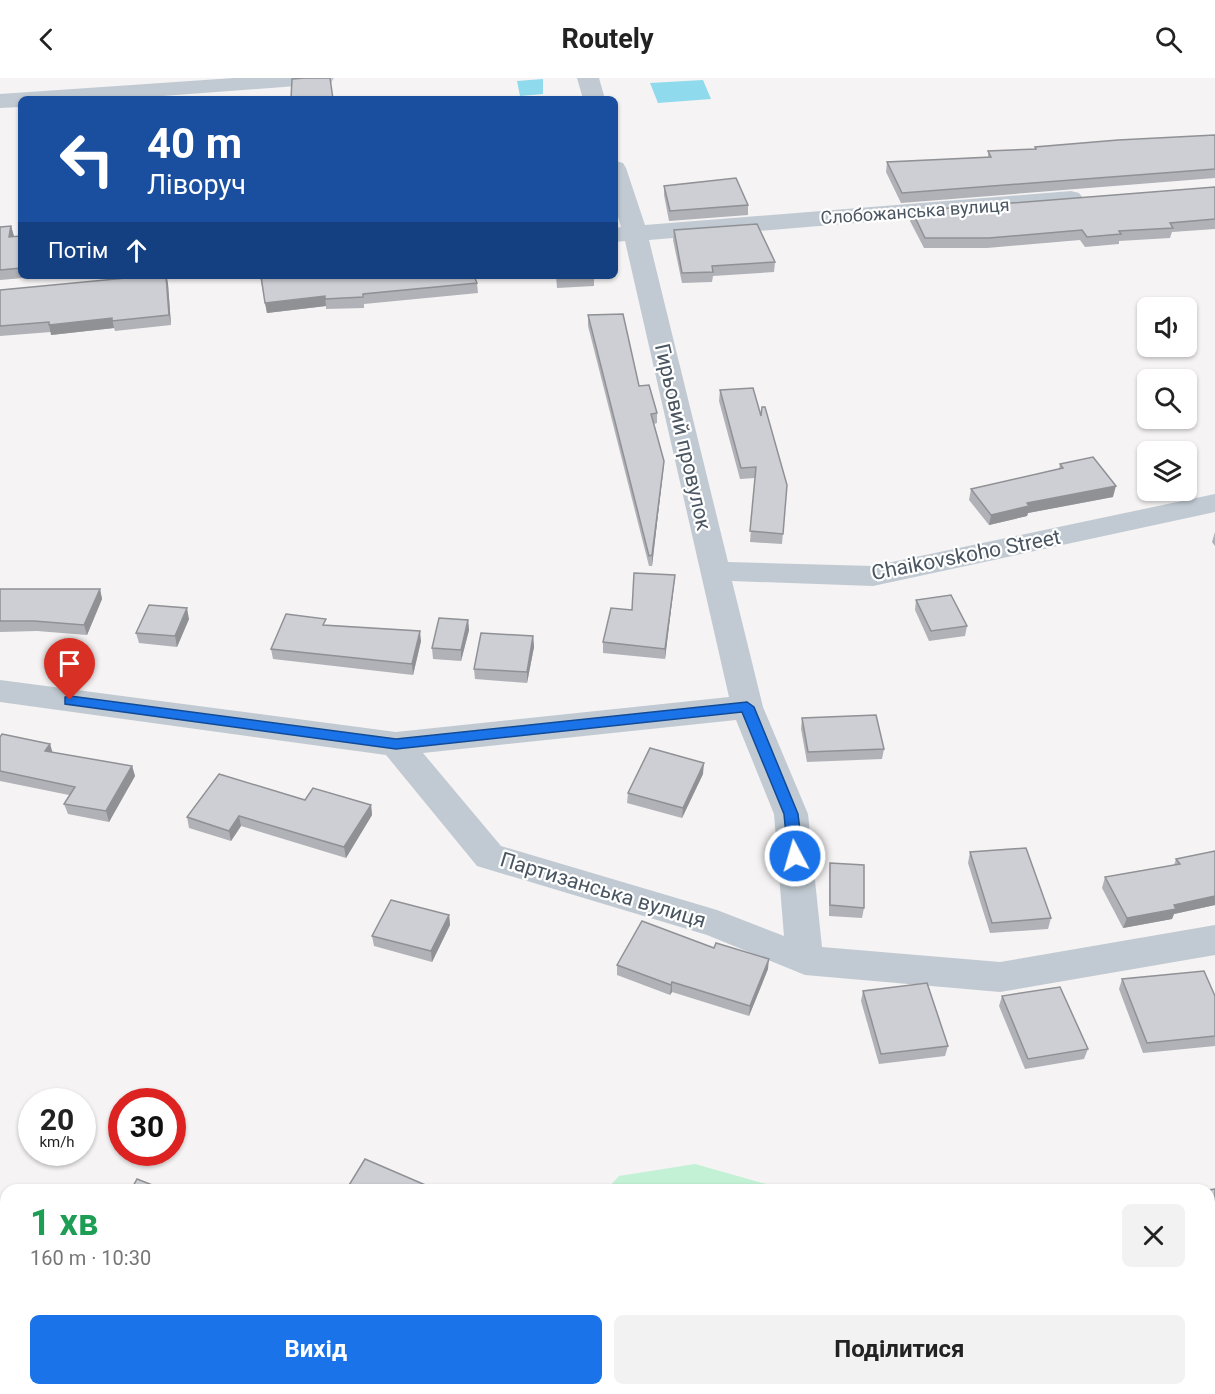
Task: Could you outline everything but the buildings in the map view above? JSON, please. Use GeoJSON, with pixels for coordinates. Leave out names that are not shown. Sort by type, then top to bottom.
{"type":"FeatureCollection","features":[{"type":"Feature","properties":{"kind":"street"},"geometry":{"type":"LineString","coordinates":[[75,96],[323,78]]}},
{"type":"Feature","properties":{"kind":"street"},"geometry":{"type":"LineString","coordinates":[[588,78],[593,96]]}},
{"type":"Feature","properties":{"kind":"street"},"geometry":{"type":"LineString","coordinates":[[0,101],[18,100]]}},
{"type":"Feature","properties":{"kind":"street","name":"Гирьовий провулок"},"geometry":{"type":"LineString","coordinates":[[618,188],[625,234],[714,571],[747,707],[791,814],[805,960]]}},
{"type":"Feature","properties":{"kind":"street","name":"Слобожанська вулиця"},"geometry":{"type":"LineString","coordinates":[[625,234],[1097,196]]}},
{"type":"Feature","properties":{"kind":"street","name":"Chaikovskoho Street"},"geometry":{"type":"LineString","coordinates":[[714,571],[873,576],[1215,503]]}},
{"type":"Feature","properties":{"kind":"street"},"geometry":{"type":"LineString","coordinates":[[0,691],[396,744],[747,707]]}},
{"type":"Feature","properties":{"kind":"street","name":"Партизанська вулиця"},"geometry":{"type":"LineString","coordinates":[[396,744],[489,856],[717,924],[805,960],[1000,977],[1215,940]]}},
{"type":"Feature","properties":{"kind":"green space"},"geometry":{"type":"Polygon","coordinates":[[[695,1164],[766,1184],[612,1184],[619,1176],[695,1164]]]}},
{"type":"Feature","properties":{"kind":"water"},"geometry":{"type":"Polygon","coordinates":[[[543,79],[543,94],[520,96],[517,81],[543,79]]]}},
{"type":"Feature","properties":{"kind":"water"},"geometry":{"type":"Polygon","coordinates":[[[703,80],[711,99],[658,103],[650,83],[703,80]]]}},
{"type":"Feature","properties":{"kind":"route"},"geometry":{"type":"LineString","coordinates":[[70,700],[396,744],[747,707],[791,814],[795,856]]}}]}
